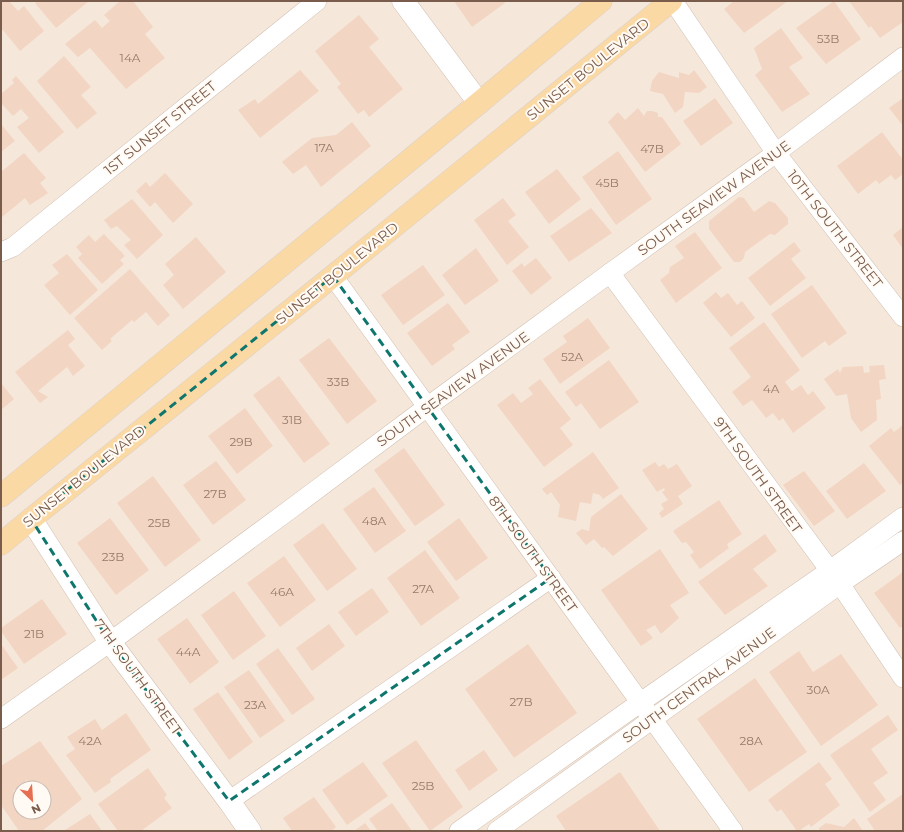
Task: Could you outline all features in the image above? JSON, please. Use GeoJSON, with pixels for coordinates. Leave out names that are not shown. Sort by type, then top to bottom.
{"type":"FeatureCollection","features":[{"type":"Feature","properties":{"kind":"main road"},"geometry":{"type":"LineString","coordinates":[[1,496],[601,1]]}},
{"type":"Feature","properties":{"kind":"main road","name":"SUNSET BOULEVARD"},"geometry":{"type":"LineString","coordinates":[[1,544],[672,1]]}},
{"type":"Feature","properties":{"kind":"street","name":"1ST SUNSET STREET"},"geometry":{"type":"LineString","coordinates":[[1,252],[13,248],[317,1]]}},
{"type":"Feature","properties":{"kind":"street"},"geometry":{"type":"LineString","coordinates":[[403,1],[479,103]]}},
{"type":"Feature","properties":{"kind":"street","name":"10TH SOUTH STREET"},"geometry":{"type":"LineString","coordinates":[[672,1],[776,153],[903,317]]}},
{"type":"Feature","properties":{"kind":"street","name":"SOUTH SEAVIEW AVENUE"},"geometry":{"type":"LineString","coordinates":[[1,719],[110,642],[610,273],[776,153],[903,57]]}},
{"type":"Feature","properties":{"kind":"street","name":"9TH SOUTH STREET"},"geometry":{"type":"LineString","coordinates":[[610,273],[834,578],[903,678]]}},
{"type":"Feature","properties":{"kind":"street","name":"8TH SOUTH STREET"},"geometry":{"type":"LineString","coordinates":[[333,276],[734,831]]}},
{"type":"Feature","properties":{"kind":"street"},"geometry":{"type":"LineString","coordinates":[[459,831],[640,702],[834,578],[903,517]]}},
{"type":"Feature","properties":{"kind":"street","name":"7TH SOUTH STREET"},"geometry":{"type":"LineString","coordinates":[[31,519],[110,642],[250,831]]}},
{"type":"Feature","properties":{"kind":"street","name":"SOUTH CENTRAL AVENUE"},"geometry":{"type":"LineString","coordinates":[[497,831],[653,719],[834,578],[903,541]]}},
{"type":"Feature","properties":{"kind":"street"},"geometry":{"type":"LineString","coordinates":[[229,801],[551,578]]}},
{"type":"Feature","properties":{"kind":"highlighted area"},"geometry":{"type":"Polygon","coordinates":[[[333,276],[551,578],[229,801],[110,642],[31,519],[333,276]]]}},
{"type":"Feature","properties":{"kind":"shaded area"},"geometry":{"type":"Polygon","coordinates":[[[1,1],[903,1],[903,831],[1,831],[1,1]]]}},
{"type":"Feature","properties":{"kind":"building"},"geometry":{"type":"Polygon","coordinates":[[[1,1],[9,1],[18,11],[24,6],[44,31],[20,51],[3,30],[1,31],[1,1]]]}},
{"type":"Feature","properties":{"kind":"building"},"geometry":{"type":"Polygon","coordinates":[[[38,1],[89,1],[56,28],[35,3],[38,1]]]}},
{"type":"Feature","properties":{"kind":"building"},"geometry":{"type":"Polygon","coordinates":[[[120,1],[133,1],[153,27],[145,34],[165,58],[126,89],[90,48],[78,57],[65,44],[95,20],[102,28],[110,21],[104,15],[120,1]]]}},
{"type":"Feature","properties":{"kind":"building"},"geometry":{"type":"Polygon","coordinates":[[[454,1],[504,1],[505,3],[472,27],[454,1]]]}},
{"type":"Feature","properties":{"kind":"building"},"geometry":{"type":"Polygon","coordinates":[[[734,1],[788,1],[744,33],[724,9],[734,1]]]}},
{"type":"Feature","properties":{"kind":"building"},"geometry":{"type":"Polygon","coordinates":[[[834,1],[861,39],[826,64],[796,28],[834,1]]]}},
{"type":"Feature","properties":{"kind":"building"},"geometry":{"type":"Polygon","coordinates":[[[849,1],[903,1],[903,22],[880,38],[871,26],[869,28],[849,1]]]}},
{"type":"Feature","properties":{"kind":"building"},"geometry":{"type":"Polygon","coordinates":[[[359,15],[379,39],[369,47],[403,89],[369,117],[364,110],[358,114],[337,87],[341,84],[315,51],[359,15]]]}},
{"type":"Feature","properties":{"kind":"building"},"geometry":{"type":"Polygon","coordinates":[[[781,28],[803,58],[789,67],[810,94],[782,112],[755,75],[762,69],[754,48],[781,28]]]}},
{"type":"Feature","properties":{"kind":"building"},"geometry":{"type":"Polygon","coordinates":[[[64,56],[91,87],[81,95],[97,113],[77,129],[37,81],[64,56]]]}},
{"type":"Feature","properties":{"kind":"building"},"geometry":{"type":"Polygon","coordinates":[[[300,70],[319,91],[260,138],[238,110],[255,99],[258,104],[300,70]]]}},
{"type":"Feature","properties":{"kind":"building"},"geometry":{"type":"Polygon","coordinates":[[[694,70],[707,87],[699,93],[685,92],[683,107],[675,113],[663,94],[650,91],[652,81],[659,72],[679,78],[679,72],[689,75],[694,70]]]}},
{"type":"Feature","properties":{"kind":"building"},"geometry":{"type":"Polygon","coordinates":[[[16,76],[64,132],[39,153],[17,127],[29,118],[21,109],[13,116],[1,103],[1,94],[14,83],[12,80],[16,76]]]}},
{"type":"Feature","properties":{"kind":"building"},"geometry":{"type":"Polygon","coordinates":[[[715,98],[733,123],[701,146],[683,121],[715,98]]]}},
{"type":"Feature","properties":{"kind":"building"},"geometry":{"type":"Polygon","coordinates":[[[903,98],[903,126],[889,108],[903,98]]]}},
{"type":"Feature","properties":{"kind":"building"},"geometry":{"type":"Polygon","coordinates":[[[638,108],[644,116],[647,111],[658,113],[658,117],[662,117],[681,144],[645,172],[608,122],[618,112],[625,120],[638,108]]]}},
{"type":"Feature","properties":{"kind":"building"},"geometry":{"type":"Polygon","coordinates":[[[352,122],[371,146],[321,187],[306,165],[293,174],[282,162],[312,138],[336,135],[352,122]]]}},
{"type":"Feature","properties":{"kind":"building"},"geometry":{"type":"Polygon","coordinates":[[[1,124],[15,141],[1,152],[1,124]]]}},
{"type":"Feature","properties":{"kind":"building"},"geometry":{"type":"Polygon","coordinates":[[[882,132],[903,160],[903,174],[895,180],[891,175],[879,184],[876,180],[858,194],[837,166],[882,132]]]}},
{"type":"Feature","properties":{"kind":"building"},"geometry":{"type":"Polygon","coordinates":[[[618,151],[652,199],[616,225],[582,177],[618,151]]]}},
{"type":"Feature","properties":{"kind":"building"},"geometry":{"type":"Polygon","coordinates":[[[24,153],[46,178],[40,183],[48,193],[30,205],[25,198],[2,217],[1,172],[24,153]]]}},
{"type":"Feature","properties":{"kind":"building"},"geometry":{"type":"Polygon","coordinates":[[[557,169],[581,199],[549,224],[525,192],[557,169]]]}},
{"type":"Feature","properties":{"kind":"building"},"geometry":{"type":"Polygon","coordinates":[[[165,173],[193,204],[173,223],[155,202],[150,207],[136,191],[146,182],[150,187],[165,173]]]}},
{"type":"Feature","properties":{"kind":"building"},"geometry":{"type":"Polygon","coordinates":[[[739,197],[744,198],[754,212],[769,201],[775,203],[788,218],[788,224],[775,235],[770,234],[745,252],[744,258],[740,262],[734,262],[709,229],[709,221],[739,197]]]}},
{"type":"Feature","properties":{"kind":"building"},"geometry":{"type":"Polygon","coordinates":[[[503,198],[516,215],[508,221],[529,247],[507,265],[474,220],[503,198]]]}},
{"type":"Feature","properties":{"kind":"building"},"geometry":{"type":"Polygon","coordinates":[[[132,199],[163,235],[137,259],[124,245],[131,240],[117,226],[111,229],[104,220],[132,199]]]}},
{"type":"Feature","properties":{"kind":"building"},"geometry":{"type":"Polygon","coordinates":[[[591,208],[612,233],[569,262],[550,236],[591,208]]]}},
{"type":"Feature","properties":{"kind":"building"},"geometry":{"type":"Polygon","coordinates":[[[903,227],[903,249],[893,235],[903,227]]]}},
{"type":"Feature","properties":{"kind":"building"},"geometry":{"type":"Polygon","coordinates":[[[695,232],[722,268],[676,303],[660,280],[669,273],[670,267],[684,258],[675,246],[695,232]]]}},
{"type":"Feature","properties":{"kind":"building"},"geometry":{"type":"Polygon","coordinates":[[[104,234],[125,256],[120,260],[124,264],[102,284],[78,258],[82,254],[76,247],[89,235],[95,242],[104,234]]]}},
{"type":"Feature","properties":{"kind":"building"},"geometry":{"type":"Polygon","coordinates":[[[196,237],[226,272],[183,309],[163,285],[174,275],[165,264],[196,237]]]}},
{"type":"Feature","properties":{"kind":"building"},"geometry":{"type":"Polygon","coordinates":[[[794,242],[801,251],[791,259],[806,278],[770,306],[748,278],[794,242]]]}},
{"type":"Feature","properties":{"kind":"building"},"geometry":{"type":"Polygon","coordinates":[[[476,248],[499,281],[465,305],[442,275],[476,248]]]}},
{"type":"Feature","properties":{"kind":"building"},"geometry":{"type":"Polygon","coordinates":[[[67,254],[98,290],[70,315],[44,285],[59,273],[52,265],[67,254]]]}},
{"type":"Feature","properties":{"kind":"building"},"geometry":{"type":"Polygon","coordinates":[[[536,258],[552,278],[531,295],[512,271],[522,263],[524,267],[536,258]]]}},
{"type":"Feature","properties":{"kind":"building"},"geometry":{"type":"Polygon","coordinates":[[[423,265],[445,295],[403,325],[381,295],[423,265]]]}},
{"type":"Feature","properties":{"kind":"building"},"geometry":{"type":"Polygon","coordinates":[[[130,269],[170,315],[158,326],[146,312],[134,322],[132,320],[110,339],[112,341],[102,350],[74,318],[130,269]]]}},
{"type":"Feature","properties":{"kind":"building"},"geometry":{"type":"Polygon","coordinates":[[[812,285],[847,333],[829,346],[825,341],[802,358],[771,314],[812,285]]]}},
{"type":"Feature","properties":{"kind":"building"},"geometry":{"type":"Polygon","coordinates":[[[716,292],[721,298],[728,293],[737,305],[742,301],[755,318],[731,337],[703,303],[716,292]]]}},
{"type":"Feature","properties":{"kind":"building"},"geometry":{"type":"Polygon","coordinates":[[[448,303],[470,332],[452,345],[455,349],[432,366],[407,333],[448,303]]]}},
{"type":"Feature","properties":{"kind":"building"},"geometry":{"type":"Polygon","coordinates":[[[588,318],[610,348],[560,384],[543,359],[567,342],[563,336],[588,318]]]}},
{"type":"Feature","properties":{"kind":"building"},"geometry":{"type":"Polygon","coordinates":[[[764,322],[800,370],[785,382],[792,391],[801,385],[808,395],[813,391],[826,408],[793,433],[783,418],[779,421],[773,413],[766,418],[752,400],[743,406],[732,392],[751,377],[729,348],[764,322]]]}},
{"type":"Feature","properties":{"kind":"building"},"geometry":{"type":"Polygon","coordinates":[[[68,330],[75,339],[68,345],[85,366],[73,376],[67,367],[38,391],[48,397],[40,403],[15,372],[68,330]]]}},
{"type":"Feature","properties":{"kind":"building"},"geometry":{"type":"Polygon","coordinates":[[[329,338],[377,401],[347,424],[299,360],[329,338]]]}},
{"type":"Feature","properties":{"kind":"building"},"geometry":{"type":"Polygon","coordinates":[[[609,360],[639,402],[600,429],[581,403],[576,407],[565,392],[609,360]]]}},
{"type":"Feature","properties":{"kind":"building"},"geometry":{"type":"Polygon","coordinates":[[[884,365],[886,379],[879,380],[881,399],[876,400],[877,420],[861,432],[851,418],[847,394],[836,396],[824,379],[838,369],[840,373],[843,367],[863,366],[864,373],[870,372],[869,366],[884,365]]]}},
{"type":"Feature","properties":{"kind":"building"},"geometry":{"type":"Polygon","coordinates":[[[279,376],[330,444],[304,463],[253,395],[279,376]]]}},
{"type":"Feature","properties":{"kind":"building"},"geometry":{"type":"Polygon","coordinates":[[[540,379],[571,419],[560,428],[573,445],[544,467],[497,405],[513,393],[521,403],[533,394],[528,388],[540,379]]]}},
{"type":"Feature","properties":{"kind":"building"},"geometry":{"type":"Polygon","coordinates":[[[1,383],[14,399],[1,410],[1,383]]]}},
{"type":"Feature","properties":{"kind":"building"},"geometry":{"type":"Polygon","coordinates":[[[245,408],[273,446],[237,474],[208,436],[245,408]]]}},
{"type":"Feature","properties":{"kind":"building"},"geometry":{"type":"Polygon","coordinates":[[[903,425],[903,483],[900,485],[869,446],[891,428],[894,432],[903,425]]]}},
{"type":"Feature","properties":{"kind":"building"},"geometry":{"type":"Polygon","coordinates":[[[404,448],[445,505],[415,526],[374,470],[404,448]]]}},
{"type":"Feature","properties":{"kind":"building"},"geometry":{"type":"Polygon","coordinates":[[[593,452],[619,488],[603,499],[600,495],[593,493],[591,504],[580,502],[576,521],[558,517],[560,505],[551,492],[547,495],[542,489],[593,452]]]}},
{"type":"Feature","properties":{"kind":"building"},"geometry":{"type":"Polygon","coordinates":[[[216,461],[246,500],[213,525],[183,485],[216,461]]]}},
{"type":"Feature","properties":{"kind":"building"},"geometry":{"type":"Polygon","coordinates":[[[655,462],[659,467],[664,464],[668,469],[677,464],[692,486],[678,496],[683,504],[662,518],[659,513],[664,509],[661,504],[668,500],[662,492],[665,490],[664,488],[657,492],[642,470],[655,462]]]}},
{"type":"Feature","properties":{"kind":"building"},"geometry":{"type":"Polygon","coordinates":[[[864,463],[886,491],[847,519],[826,491],[864,463]]]}},
{"type":"Feature","properties":{"kind":"building"},"geometry":{"type":"Polygon","coordinates":[[[804,471],[835,511],[814,526],[783,485],[804,471]]]}},
{"type":"Feature","properties":{"kind":"building"},"geometry":{"type":"Polygon","coordinates":[[[153,476],[201,540],[165,567],[117,503],[153,476]]]}},
{"type":"Feature","properties":{"kind":"building"},"geometry":{"type":"Polygon","coordinates":[[[374,487],[406,531],[375,553],[343,509],[374,487]]]}},
{"type":"Feature","properties":{"kind":"building"},"geometry":{"type":"Polygon","coordinates":[[[621,494],[648,529],[613,556],[604,547],[602,548],[594,539],[586,545],[576,533],[582,529],[589,531],[591,517],[621,494]]]}},
{"type":"Feature","properties":{"kind":"building"},"geometry":{"type":"Polygon","coordinates":[[[719,500],[742,534],[727,544],[729,548],[700,569],[690,555],[694,552],[686,542],[682,543],[673,531],[719,500]]]}},
{"type":"Feature","properties":{"kind":"building"},"geometry":{"type":"Polygon","coordinates":[[[110,518],[149,570],[116,595],[77,543],[110,518]]]}},
{"type":"Feature","properties":{"kind":"building"},"geometry":{"type":"Polygon","coordinates":[[[459,518],[488,558],[456,581],[427,542],[459,518]]]}},
{"type":"Feature","properties":{"kind":"building"},"geometry":{"type":"Polygon","coordinates":[[[323,523],[357,569],[327,591],[293,545],[323,523]]]}},
{"type":"Feature","properties":{"kind":"building"},"geometry":{"type":"Polygon","coordinates":[[[765,534],[777,551],[753,569],[768,586],[725,615],[698,582],[765,534]]]}},
{"type":"Feature","properties":{"kind":"building"},"geometry":{"type":"Polygon","coordinates":[[[660,549],[689,593],[670,605],[679,618],[661,634],[655,625],[646,630],[653,638],[641,646],[601,590],[660,549]]]}},
{"type":"Feature","properties":{"kind":"building"},"geometry":{"type":"Polygon","coordinates":[[[425,550],[460,598],[421,626],[387,578],[425,550]]]}},
{"type":"Feature","properties":{"kind":"building"},"geometry":{"type":"Polygon","coordinates":[[[284,556],[316,600],[280,627],[247,583],[284,556]]]}},
{"type":"Feature","properties":{"kind":"building"},"geometry":{"type":"Polygon","coordinates":[[[903,572],[903,626],[900,628],[874,593],[903,572]]]}},
{"type":"Feature","properties":{"kind":"building"},"geometry":{"type":"Polygon","coordinates":[[[372,588],[389,612],[356,636],[338,612],[372,588]]]}},
{"type":"Feature","properties":{"kind":"building"},"geometry":{"type":"Polygon","coordinates":[[[234,591],[266,636],[233,660],[201,615],[234,591]]]}},
{"type":"Feature","properties":{"kind":"building"},"geometry":{"type":"Polygon","coordinates":[[[42,599],[67,634],[24,664],[1,631],[1,628],[42,599]]]}},
{"type":"Feature","properties":{"kind":"building"},"geometry":{"type":"Polygon","coordinates":[[[187,618],[219,662],[190,684],[157,639],[187,618]]]}},
{"type":"Feature","properties":{"kind":"building"},"geometry":{"type":"Polygon","coordinates":[[[329,624],[345,646],[312,671],[296,648],[329,624]]]}},
{"type":"Feature","properties":{"kind":"building"},"geometry":{"type":"Polygon","coordinates":[[[1,644],[18,668],[1,680],[1,644]]]}},
{"type":"Feature","properties":{"kind":"building"},"geometry":{"type":"Polygon","coordinates":[[[528,644],[577,713],[514,758],[465,689],[528,644]]]}},
{"type":"Feature","properties":{"kind":"building"},"geometry":{"type":"Polygon","coordinates":[[[278,648],[315,699],[292,715],[256,664],[278,648]]]}},
{"type":"Feature","properties":{"kind":"building"},"geometry":{"type":"Polygon","coordinates":[[[799,651],[813,672],[841,654],[878,705],[821,746],[769,672],[799,651]]]}},
{"type":"Feature","properties":{"kind":"building"},"geometry":{"type":"Polygon","coordinates":[[[249,670],[285,721],[260,738],[224,687],[249,670]]]}},
{"type":"Feature","properties":{"kind":"building"},"geometry":{"type":"Polygon","coordinates":[[[755,678],[807,752],[749,792],[697,719],[755,678]]]}},
{"type":"Feature","properties":{"kind":"building"},"geometry":{"type":"Polygon","coordinates":[[[218,692],[253,742],[229,760],[193,709],[218,692]]]}},
{"type":"Feature","properties":{"kind":"building"},"geometry":{"type":"Polygon","coordinates":[[[126,713],[151,750],[110,779],[111,782],[95,793],[66,755],[75,749],[67,737],[95,719],[102,730],[126,713]]]}},
{"type":"Feature","properties":{"kind":"building"},"geometry":{"type":"Polygon","coordinates":[[[888,715],[898,730],[871,749],[888,773],[873,783],[886,800],[870,812],[830,755],[888,715]]]}},
{"type":"Feature","properties":{"kind":"building"},"geometry":{"type":"Polygon","coordinates":[[[416,740],[463,807],[430,831],[382,763],[416,740]]]}},
{"type":"Feature","properties":{"kind":"building"},"geometry":{"type":"Polygon","coordinates":[[[40,741],[82,799],[42,831],[19,831],[1,805],[1,766],[40,741]]]}},
{"type":"Feature","properties":{"kind":"building"},"geometry":{"type":"Polygon","coordinates":[[[484,750],[498,770],[469,791],[455,770],[484,750]]]}},
{"type":"Feature","properties":{"kind":"building"},"geometry":{"type":"Polygon","coordinates":[[[363,762],[388,796],[347,825],[322,790],[363,762]]]}},
{"type":"Feature","properties":{"kind":"building"},"geometry":{"type":"Polygon","coordinates":[[[819,762],[832,779],[825,784],[840,805],[811,827],[809,824],[797,831],[781,809],[777,812],[768,800],[819,762]]]}},
{"type":"Feature","properties":{"kind":"building"},"geometry":{"type":"Polygon","coordinates":[[[148,768],[167,795],[164,798],[172,808],[141,831],[118,831],[98,804],[148,768]]]}},
{"type":"Feature","properties":{"kind":"building"},"geometry":{"type":"Polygon","coordinates":[[[620,772],[660,831],[566,831],[556,816],[620,772]]]}},
{"type":"Feature","properties":{"kind":"building"},"geometry":{"type":"Polygon","coordinates":[[[903,794],[903,831],[875,831],[867,819],[903,794]]]}},
{"type":"Feature","properties":{"kind":"building"},"geometry":{"type":"Polygon","coordinates":[[[314,797],[336,827],[331,831],[292,831],[283,818],[314,797]]]}},
{"type":"Feature","properties":{"kind":"building"},"geometry":{"type":"Polygon","coordinates":[[[392,803],[412,831],[378,831],[369,819],[392,803]]]}},
{"type":"Feature","properties":{"kind":"building"},"geometry":{"type":"Polygon","coordinates":[[[90,814],[102,831],[64,831],[65,830],[90,814]]]}},
{"type":"Feature","properties":{"kind":"building"},"geometry":{"type":"Polygon","coordinates":[[[854,818],[863,831],[819,831],[819,828],[826,823],[844,827],[854,818]]]}},
{"type":"Feature","properties":{"kind":"building"},"geometry":{"type":"Polygon","coordinates":[[[365,823],[371,831],[354,831],[365,823]]]}}]}
